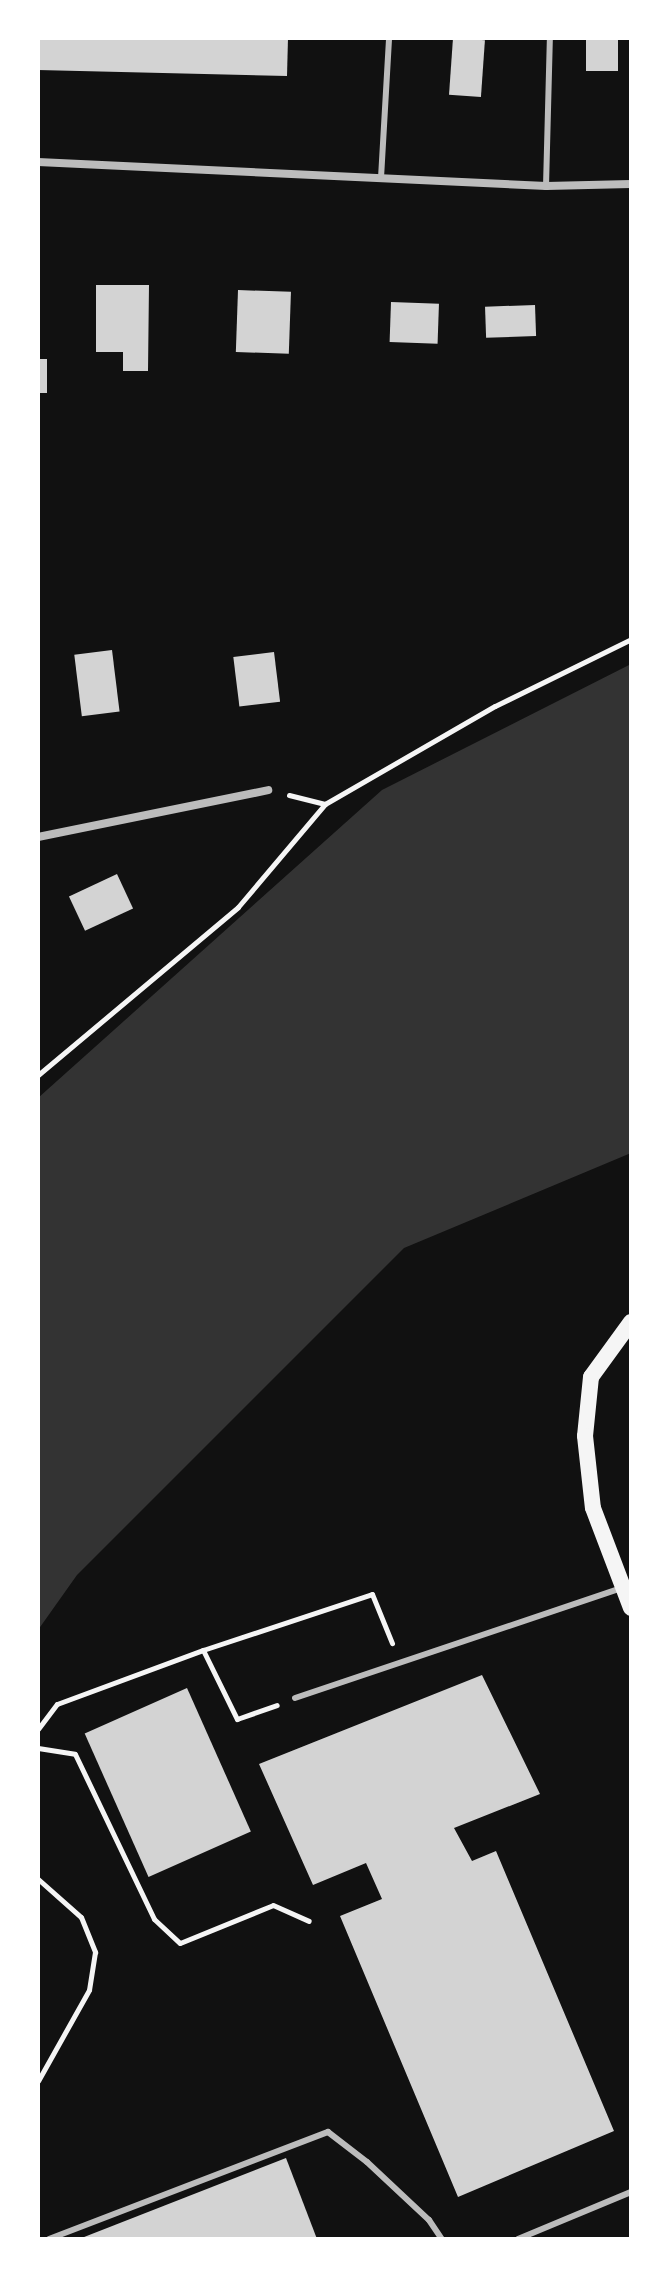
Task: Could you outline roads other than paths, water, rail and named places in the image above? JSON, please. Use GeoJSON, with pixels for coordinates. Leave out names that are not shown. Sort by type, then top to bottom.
{"type":"FeatureCollection","features":[{"type":"Feature","properties":{"kind":"main road"},"geometry":{"type":"LineString","coordinates":[[631,1322],[591,1377],[585,1436],[593,1508],[631,1608]]}},
{"type":"Feature","properties":{"kind":"street"},"geometry":{"type":"LineString","coordinates":[[38,162],[546,186],[631,184]]}},
{"type":"Feature","properties":{"kind":"street"},"geometry":{"type":"LineString","coordinates":[[38,837],[268,790]]}},
{"type":"Feature","properties":{"kind":"lane"},"geometry":{"type":"LineString","coordinates":[[381,178],[389,38]]}},
{"type":"Feature","properties":{"kind":"lane"},"geometry":{"type":"LineString","coordinates":[[546,186],[550,38]]}},
{"type":"Feature","properties":{"kind":"lane"},"geometry":{"type":"LineString","coordinates":[[295,1698],[622,1588]]}},
{"type":"Feature","properties":{"kind":"lane"},"geometry":{"type":"LineString","coordinates":[[49,2239],[328,2132],[388,2181],[442,2239]]}},
{"type":"Feature","properties":{"kind":"lane"},"geometry":{"type":"LineString","coordinates":[[518,2239],[631,2192]]}}]}
